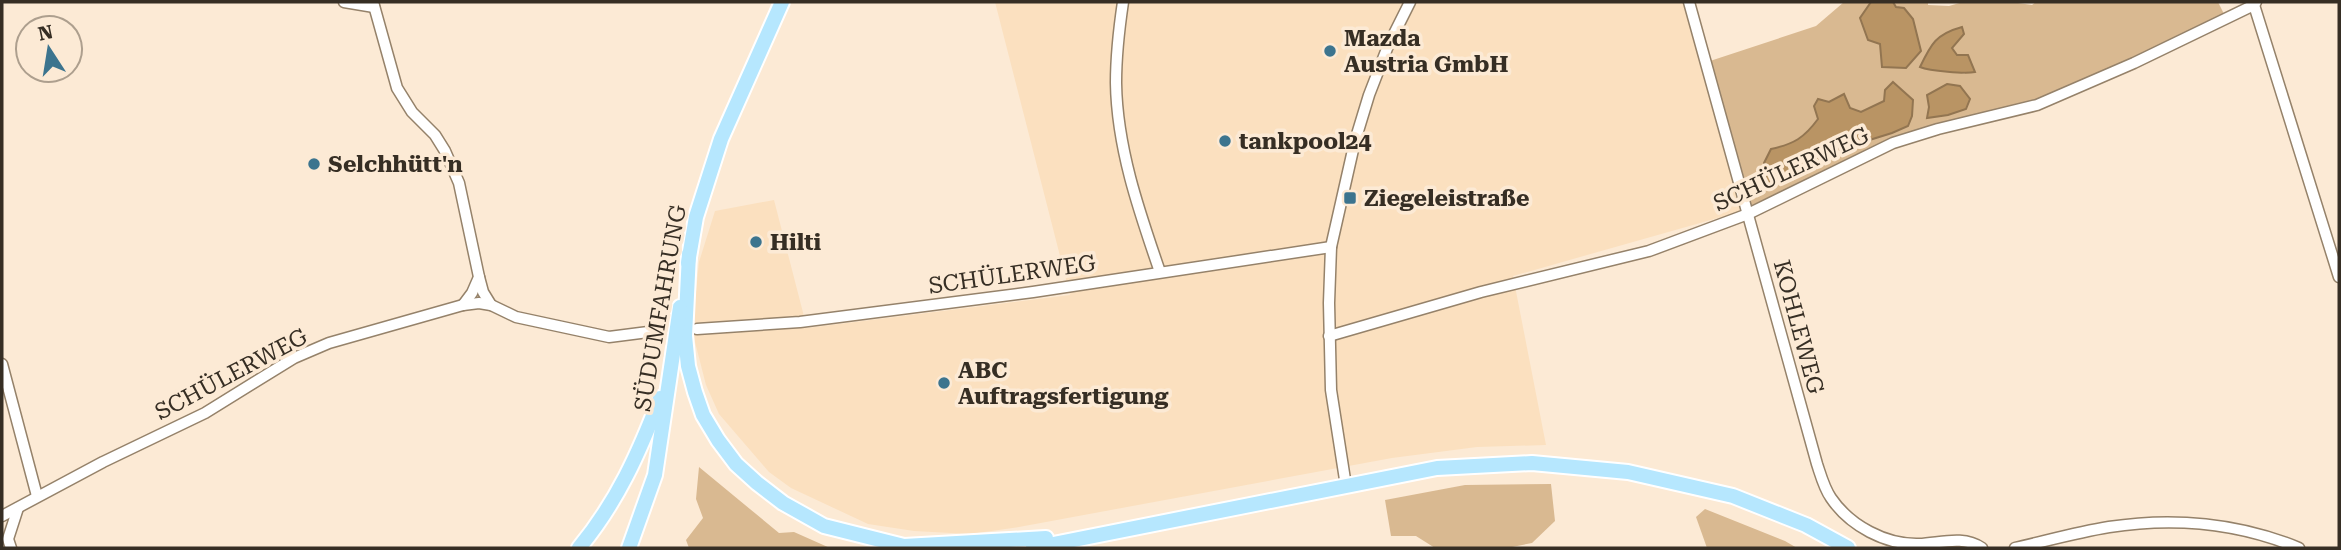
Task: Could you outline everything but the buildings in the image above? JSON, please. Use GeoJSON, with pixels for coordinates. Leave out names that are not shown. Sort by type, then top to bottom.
{"type":"FeatureCollection","features":[{"type":"Feature","properties":{"kind":"main road","name":"SÜDUMFAHRUNG"},"geometry":{"type":"LineString","coordinates":[[629,548],[655,475],[674,339],[696,217],[721,139],[782,2]]}},
{"type":"Feature","properties":{"kind":"main road"},"geometry":{"type":"LineString","coordinates":[[690,254],[685,336],[688,366],[703,415],[736,464],[783,503],[824,526],[904,545],[1089,536]]}},
{"type":"Feature","properties":{"kind":"main road"},"geometry":{"type":"LineString","coordinates":[[579,548],[619,493],[641,448],[670,374]]}},
{"type":"Feature","properties":{"kind":"main road"},"geometry":{"type":"LineString","coordinates":[[1033,548],[1437,468],[1532,463],[1628,472],[1733,496],[1806,525],[1849,548]]}},
{"type":"Feature","properties":{"kind":"street"},"geometry":{"type":"LineString","coordinates":[[344,2],[374,4],[397,88],[412,113],[435,135],[456,172],[479,277],[483,292],[491,305]]}},
{"type":"Feature","properties":{"kind":"street"},"geometry":{"type":"LineString","coordinates":[[1123,2],[1117,62],[1120,130],[1130,177],[1160,272]]}},
{"type":"Feature","properties":{"kind":"street"},"geometry":{"type":"LineString","coordinates":[[1346,486],[1331,390],[1331,247],[1355,141],[1369,95],[1388,46],[1410,2]]}},
{"type":"Feature","properties":{"kind":"street","name":"KOHLEWEG"},"geometry":{"type":"LineString","coordinates":[[1689,2],[1817,464],[1830,496],[1839,509],[1852,520],[1882,538],[1917,544],[1961,540],[1973,542],[1982,548]]}},
{"type":"Feature","properties":{"kind":"street"},"geometry":{"type":"LineString","coordinates":[[2255,4],[2339,277]]}},
{"type":"Feature","properties":{"kind":"street","name":"SCHÜLERWEG"},"geometry":{"type":"LineString","coordinates":[[1329,336],[1481,292],[1649,251],[1748,214],[1893,143],[2037,105],[2134,63],[2255,4]]}},
{"type":"Feature","properties":{"kind":"street","name":"SCHÜLERWEG"},"geometry":{"type":"LineString","coordinates":[[697,329],[800,322],[1033,292],[1331,247]]}},
{"type":"Feature","properties":{"kind":"street"},"geometry":{"type":"LineString","coordinates":[[463,305],[479,277]]}},
{"type":"Feature","properties":{"kind":"street","name":"SCHÜLERWEG"},"geometry":{"type":"LineString","coordinates":[[2,516],[205,413],[294,358],[329,343],[463,305],[491,305],[516,317],[609,337],[656,331]]}},
{"type":"Feature","properties":{"kind":"street"},"geometry":{"type":"LineString","coordinates":[[2,368],[37,496]]}},
{"type":"Feature","properties":{"kind":"street"},"geometry":{"type":"LineString","coordinates":[[7,541],[18,509]]}},
{"type":"Feature","properties":{"kind":"street"},"geometry":{"type":"LineString","coordinates":[[2015,548],[2110,527],[2188,522],[2246,530],[2299,548]]}},
{"type":"Feature","properties":{"kind":"shaded area"},"geometry":{"type":"Polygon","coordinates":[[[995,2],[1687,2],[1746,210],[1513,276],[1546,445],[1477,447],[1392,458],[970,534],[914,531],[868,524],[791,488],[769,472],[719,414],[706,385],[695,342],[693,321],[699,262],[715,211],[774,200],[807,328],[1070,295],[995,2]]]}},
{"type":"Feature","properties":{"kind":"shaded area"},"geometry":{"type":"Polygon","coordinates":[[[1844,2],[1871,2],[1883,67],[1906,68],[1893,2],[1928,2],[1928,5],[1949,6],[1963,2],[2032,5],[2036,2],[2218,2],[2226,18],[2037,105],[1893,143],[1748,214],[1707,62],[1816,26],[1844,2]],[[1964,34],[1928,70],[1965,74],[1952,48],[1964,34]],[[1904,93],[1860,112],[1829,102],[1814,106],[1818,119],[1808,131],[1786,145],[1771,149],[1764,163],[1767,187],[1828,160],[1847,147],[1892,133],[1913,100],[1904,93]]]}},
{"type":"Feature","properties":{"kind":"shaded area"},"geometry":{"type":"Polygon","coordinates":[[[1871,2],[1893,2],[1896,7],[1904,8],[1913,19],[1921,51],[1906,68],[1882,67],[1880,44],[1868,40],[1860,18],[1871,2]]]}},
{"type":"Feature","properties":{"kind":"shaded area"},"geometry":{"type":"Polygon","coordinates":[[[1962,27],[1964,34],[1952,48],[1957,55],[1968,55],[1975,72],[1948,72],[1920,67],[1935,41],[1962,27]]]}},
{"type":"Feature","properties":{"kind":"shaded area"},"geometry":{"type":"Polygon","coordinates":[[[1893,82],[1913,100],[1908,126],[1847,147],[1828,160],[1767,187],[1764,163],[1771,149],[1786,145],[1808,131],[1818,119],[1814,106],[1818,99],[1829,102],[1844,94],[1850,108],[1861,112],[1884,101],[1885,90],[1893,82]]]}},
{"type":"Feature","properties":{"kind":"shaded area"},"geometry":{"type":"Polygon","coordinates":[[[1947,84],[1960,86],[1970,99],[1966,109],[1927,118],[1927,95],[1947,84]]]}},
{"type":"Feature","properties":{"kind":"shaded area"},"geometry":{"type":"Polygon","coordinates":[[[699,467],[779,533],[794,532],[830,548],[689,548],[686,540],[703,518],[696,499],[699,467]]]}},
{"type":"Feature","properties":{"kind":"shaded area"},"geometry":{"type":"Polygon","coordinates":[[[1551,484],[1555,521],[1532,543],[1507,548],[1435,548],[1416,536],[1391,536],[1385,500],[1465,485],[1551,484]]]}},
{"type":"Feature","properties":{"kind":"shaded area"},"geometry":{"type":"Polygon","coordinates":[[[1705,509],[1797,548],[1707,548],[1696,517],[1705,509]]]}},
{"type":"Feature","properties":{"kind":"place","name":"Mazda Austria GmbH"},"geometry":{"type":"Point","coordinates":[1330,51]}},
{"type":"Feature","properties":{"kind":"place","name":"tankpool24"},"geometry":{"type":"Point","coordinates":[1225,141]}},
{"type":"Feature","properties":{"kind":"place","name":"Selchhütt'n"},"geometry":{"type":"Point","coordinates":[314,164]}},
{"type":"Feature","properties":{"kind":"place","name":"Ziegeleistraße"},"geometry":{"type":"Point","coordinates":[1350,198]}},
{"type":"Feature","properties":{"kind":"place","name":"Hilti"},"geometry":{"type":"Point","coordinates":[756,242]}},
{"type":"Feature","properties":{"kind":"place","name":"ABC Auftragsfertigung"},"geometry":{"type":"Point","coordinates":[944,383]}}]}
